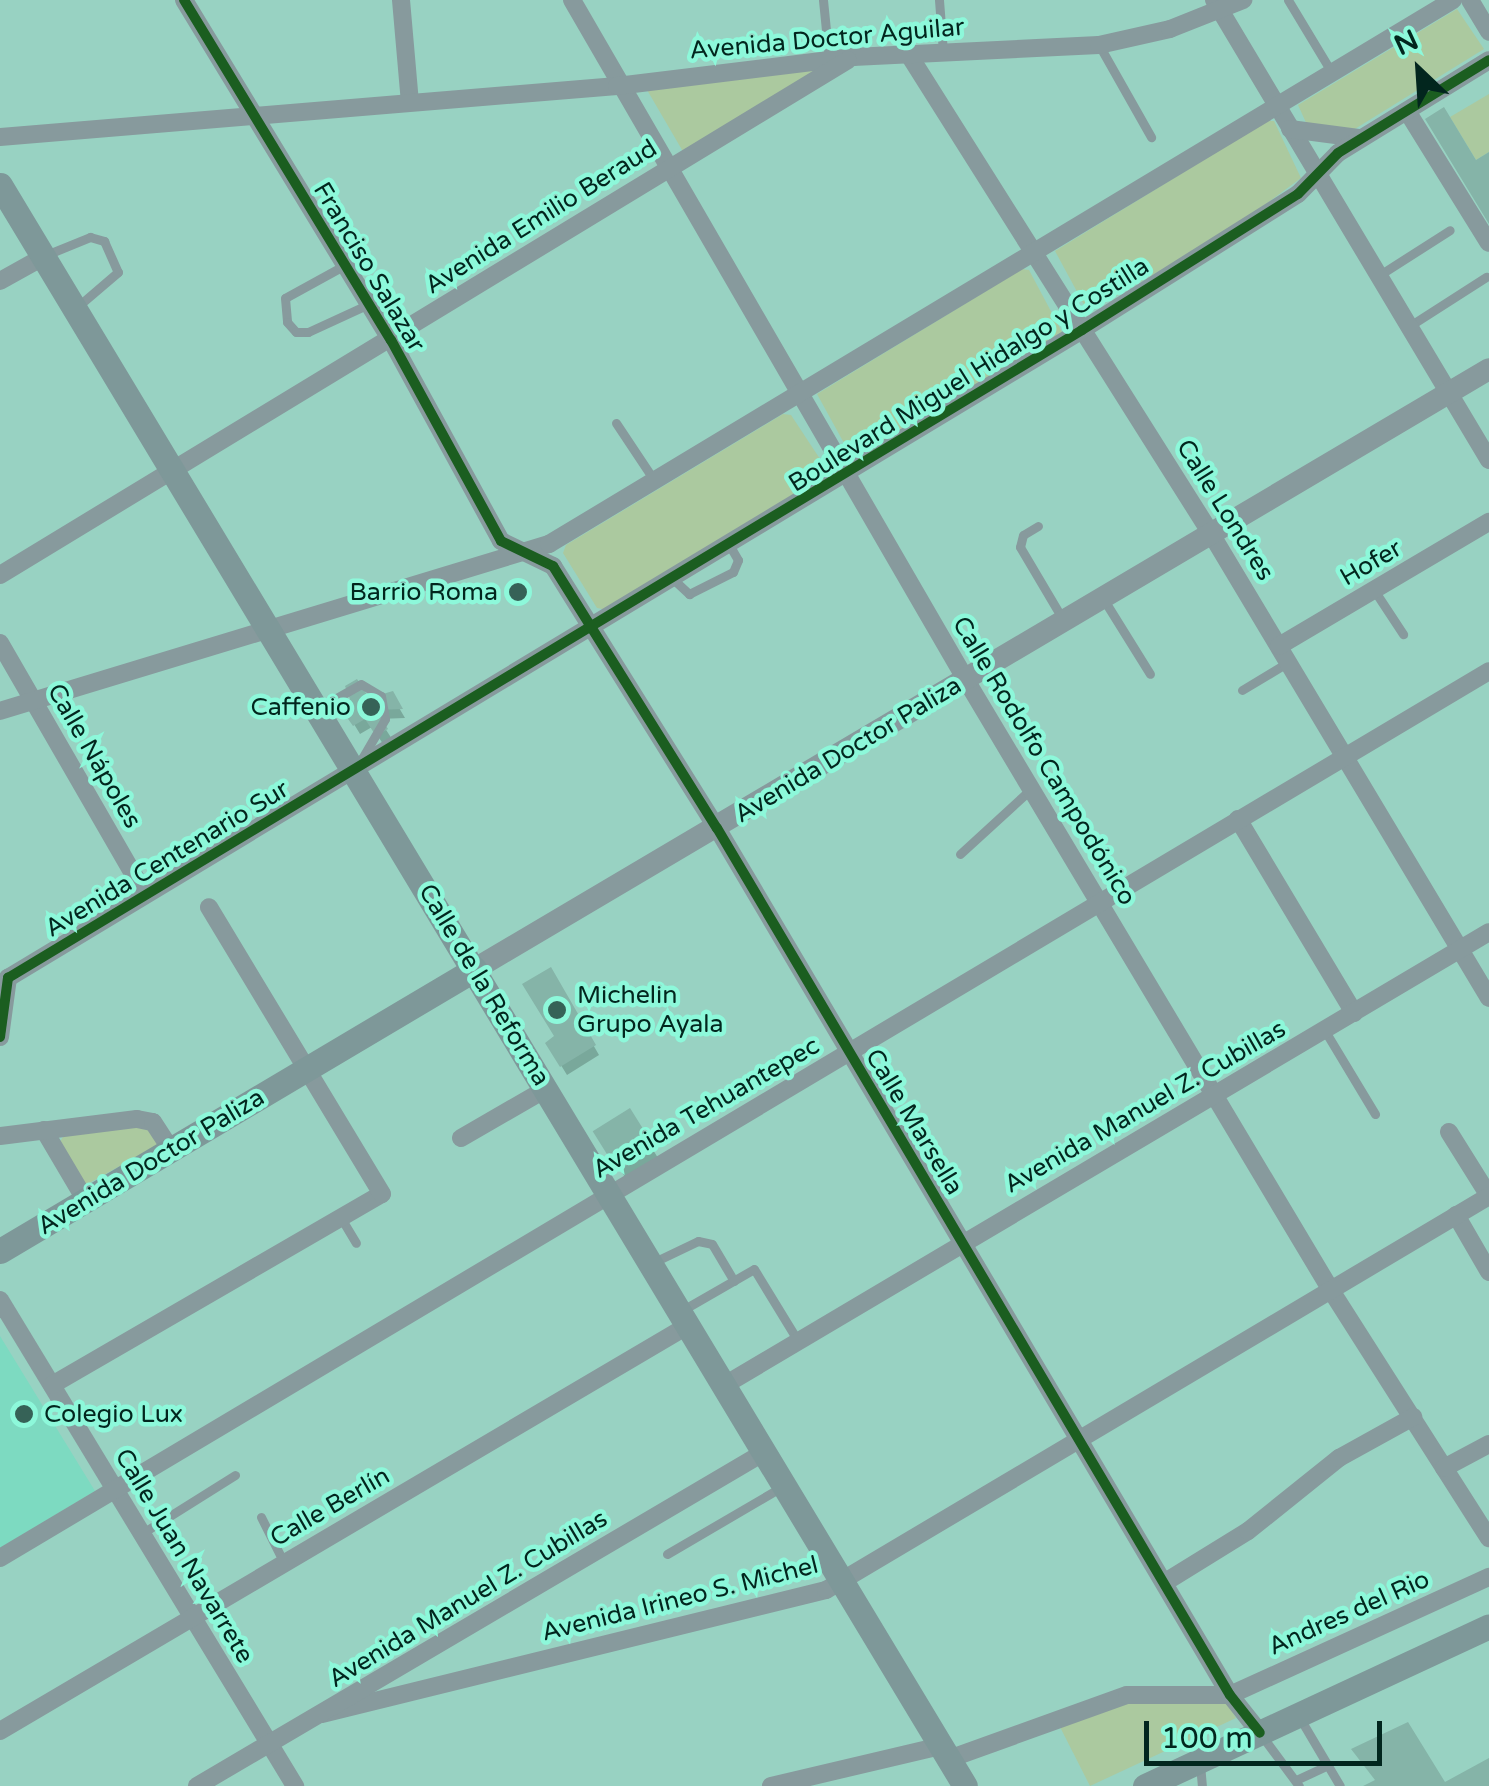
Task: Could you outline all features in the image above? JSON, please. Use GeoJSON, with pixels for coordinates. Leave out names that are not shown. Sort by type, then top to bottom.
{"type":"FeatureCollection","features":[{"type":"Feature","properties":{"kind":"main road","name":"Calle de la Reforma"},"geometry":{"type":"LineString","coordinates":[[0,185],[475,969],[941,1754],[965,1786]]}},
{"type":"Feature","properties":{"kind":"main road","name":"Avenida Doctor Paliza"},"geometry":{"type":"LineString","coordinates":[[0,1251],[475,969]]}},
{"type":"Feature","properties":{"kind":"main road"},"geometry":{"type":"LineString","coordinates":[[1148,1785],[1201,1773],[1260,1733],[1489,1626]]}},
{"type":"Feature","properties":{"kind":"street","name":"Franciso Salazar"},"geometry":{"type":"LineString","coordinates":[[184,0],[391,340],[502,541],[518,552]]}},
{"type":"Feature","properties":{"kind":"street"},"geometry":{"type":"LineString","coordinates":[[401,0],[410,102]]}},
{"type":"Feature","properties":{"kind":"street","name":"Calle Rodolfo Campodónico"},"geometry":{"type":"LineString","coordinates":[[572,0],[616,86],[966,680],[1332,1292],[1489,1538]]}},
{"type":"Feature","properties":{"kind":"street","name":"Avenida Doctor Aguilar"},"geometry":{"type":"LineString","coordinates":[[0,138],[616,86],[852,57],[1100,45],[1243,0]]}},
{"type":"Feature","properties":{"kind":"street"},"geometry":{"type":"LineString","coordinates":[[0,711],[549,544],[1454,0]]}},
{"type":"Feature","properties":{"kind":"street"},"geometry":{"type":"LineString","coordinates":[[1470,0],[1489,32]]}},
{"type":"Feature","properties":{"kind":"street"},"geometry":{"type":"LineString","coordinates":[[1218,6],[1489,460]]}},
{"type":"Feature","properties":{"kind":"street","name":"Calle Londres"},"geometry":{"type":"LineString","coordinates":[[909,55],[1210,532],[1489,998]]}},
{"type":"Feature","properties":{"kind":"street","name":"Avenida Emilio Beraud"},"geometry":{"type":"LineString","coordinates":[[0,575],[176,472],[852,57]]}},
{"type":"Feature","properties":{"kind":"street","name":"Boulevard Miguel Hidalgo y Costilla"},"geometry":{"type":"LineString","coordinates":[[355,771],[1082,330],[1318,176],[1364,137],[1489,60]]}},
{"type":"Feature","properties":{"kind":"street"},"geometry":{"type":"LineString","coordinates":[[1407,111],[1489,243]]}},
{"type":"Feature","properties":{"kind":"street"},"geometry":{"type":"LineString","coordinates":[[1290,129],[1334,139],[1364,137]]}},
{"type":"Feature","properties":{"kind":"street"},"geometry":{"type":"LineString","coordinates":[[0,280],[45,256]]}},
{"type":"Feature","properties":{"kind":"street","name":"Avenida Doctor Paliza"},"geometry":{"type":"LineString","coordinates":[[475,969],[1489,369]]}},
{"type":"Feature","properties":{"kind":"street","name":"Hofer"},"geometry":{"type":"LineString","coordinates":[[1284,654],[1374,590],[1489,522]]}},
{"type":"Feature","properties":{"kind":"street","name":"Calle Marsella"},"geometry":{"type":"LineString","coordinates":[[518,552],[553,566],[717,828],[1167,1581],[1230,1694],[1260,1733]]}},
{"type":"Feature","properties":{"kind":"street","name":"Calle Nápoles"},"geometry":{"type":"LineString","coordinates":[[0,643],[146,894]]}},
{"type":"Feature","properties":{"kind":"street","name":"Avenida Tehuantepec"},"geometry":{"type":"LineString","coordinates":[[0,1558],[1489,671]]}},
{"type":"Feature","properties":{"kind":"street","name":"Avenida Centenario Sur"},"geometry":{"type":"LineString","coordinates":[[0,1038],[4,986],[146,894],[355,771]]}},
{"type":"Feature","properties":{"kind":"street"},"geometry":{"type":"LineString","coordinates":[[1238,818],[1354,1012]]}},
{"type":"Feature","properties":{"kind":"street"},"geometry":{"type":"LineString","coordinates":[[52,1385],[382,1194],[209,907]]}},
{"type":"Feature","properties":{"kind":"street","name":"Avenida Manuel Z. Cubillas"},"geometry":{"type":"LineString","coordinates":[[723,1386],[1489,932]]}},
{"type":"Feature","properties":{"kind":"street"},"geometry":{"type":"LineString","coordinates":[[461,1138],[546,1089]]}},
{"type":"Feature","properties":{"kind":"street"},"geometry":{"type":"LineString","coordinates":[[0,1136],[146,1120],[171,1150]]}},
{"type":"Feature","properties":{"kind":"street"},"geometry":{"type":"LineString","coordinates":[[44,1130],[86,1201]]}},
{"type":"Feature","properties":{"kind":"street"},"geometry":{"type":"LineString","coordinates":[[1448,1132],[1489,1196]]}},
{"type":"Feature","properties":{"kind":"street","name":"Avenida Irineo S. Michel"},"geometry":{"type":"LineString","coordinates":[[322,1714],[840,1583],[1489,1196]]}},
{"type":"Feature","properties":{"kind":"street"},"geometry":{"type":"LineString","coordinates":[[1456,1216],[1489,1272]]}},
{"type":"Feature","properties":{"kind":"street","name":"Calle Juan Navarrete"},"geometry":{"type":"LineString","coordinates":[[0,1300],[295,1786]]}},
{"type":"Feature","properties":{"kind":"street","name":"Calle Berlín"},"geometry":{"type":"LineString","coordinates":[[0,1731],[682,1319]]}},
{"type":"Feature","properties":{"kind":"street"},"geometry":{"type":"LineString","coordinates":[[1167,1581],[1248,1531],[1339,1458],[1413,1416]]}},
{"type":"Feature","properties":{"kind":"street"},"geometry":{"type":"LineString","coordinates":[[1444,1468],[1489,1444]]}},
{"type":"Feature","properties":{"kind":"street","name":"Avenida Manuel Z. Cubillas"},"geometry":{"type":"LineString","coordinates":[[197,1786],[763,1454]]}},
{"type":"Feature","properties":{"kind":"street","name":"Andres del Rio"},"geometry":{"type":"LineString","coordinates":[[1230,1694],[1489,1577]]}},
{"type":"Feature","properties":{"kind":"street"},"geometry":{"type":"LineString","coordinates":[[772,1786],[941,1754],[1128,1695],[1230,1694]]}},
{"type":"Feature","properties":{"kind":"lane"},"geometry":{"type":"LineString","coordinates":[[823,0],[828,60]]}},
{"type":"Feature","properties":{"kind":"lane"},"geometry":{"type":"LineString","coordinates":[[939,0],[943,52]]}},
{"type":"Feature","properties":{"kind":"lane"},"geometry":{"type":"LineString","coordinates":[[1288,0],[1332,74]]}},
{"type":"Feature","properties":{"kind":"lane"},"geometry":{"type":"LineString","coordinates":[[1100,45],[1151,137]]}},
{"type":"Feature","properties":{"kind":"lane"},"geometry":{"type":"LineString","coordinates":[[1378,276],[1450,230]]}},
{"type":"Feature","properties":{"kind":"lane"},"geometry":{"type":"LineString","coordinates":[[45,256],[90,237],[104,241],[118,272],[77,307]]}},
{"type":"Feature","properties":{"kind":"lane"},"geometry":{"type":"LineString","coordinates":[[345,264],[286,298],[287,322],[296,332],[308,332],[369,304]]}},
{"type":"Feature","properties":{"kind":"lane"},"geometry":{"type":"LineString","coordinates":[[1408,327],[1486,276]]}},
{"type":"Feature","properties":{"kind":"lane"},"geometry":{"type":"LineString","coordinates":[[616,422],[654,480]]}},
{"type":"Feature","properties":{"kind":"lane"},"geometry":{"type":"LineString","coordinates":[[1038,526],[1022,535],[1020,547],[1063,620]]}},
{"type":"Feature","properties":{"kind":"lane"},"geometry":{"type":"LineString","coordinates":[[1374,590],[1403,634]]}},
{"type":"Feature","properties":{"kind":"lane"},"geometry":{"type":"LineString","coordinates":[[1103,598],[1150,674]]}},
{"type":"Feature","properties":{"kind":"lane"},"geometry":{"type":"LineString","coordinates":[[1242,690],[1284,654]]}},
{"type":"Feature","properties":{"kind":"lane"},"geometry":{"type":"LineString","coordinates":[[317,709],[361,684],[381,696],[385,719],[355,771]]}},
{"type":"Feature","properties":{"kind":"lane"},"geometry":{"type":"LineString","coordinates":[[960,854],[1031,788]]}},
{"type":"Feature","properties":{"kind":"lane"},"geometry":{"type":"LineString","coordinates":[[1324,1030],[1375,1114]]}},
{"type":"Feature","properties":{"kind":"lane"},"geometry":{"type":"LineString","coordinates":[[341,1218],[356,1244]]}},
{"type":"Feature","properties":{"kind":"lane"},"geometry":{"type":"LineString","coordinates":[[649,1264],[698,1241],[712,1244],[734,1281]]}},
{"type":"Feature","properties":{"kind":"lane"},"geometry":{"type":"LineString","coordinates":[[682,1319],[754,1269],[798,1341]]}},
{"type":"Feature","properties":{"kind":"lane"},"geometry":{"type":"LineString","coordinates":[[141,1534],[235,1475]]}},
{"type":"Feature","properties":{"kind":"lane"},"geometry":{"type":"LineString","coordinates":[[667,1554],[782,1486]]}},
{"type":"Feature","properties":{"kind":"lane"},"geometry":{"type":"LineString","coordinates":[[261,1518],[284,1562]]}},
{"type":"Feature","properties":{"kind":"lane"},"geometry":{"type":"LineString","coordinates":[[1298,1716],[1340,1786]]}},
{"type":"Feature","properties":{"kind":"lane"},"geometry":{"type":"LineString","coordinates":[[1260,1733],[1298,1783],[1328,1766]]}},
{"type":"Feature","properties":{"kind":"shaded area"},"geometry":{"type":"Polygon","coordinates":[[[1457,9],[1484,49],[1350,132],[1308,127],[1298,105],[1457,9]]]}},
{"type":"Feature","properties":{"kind":"shaded area"},"geometry":{"type":"Polygon","coordinates":[[[829,65],[685,155],[643,83],[829,65]]]}},
{"type":"Feature","properties":{"kind":"shaded area"},"geometry":{"type":"Polygon","coordinates":[[[1489,94],[1489,152],[1476,160],[1450,117],[1489,94]]]}},
{"type":"Feature","properties":{"kind":"shaded area"},"geometry":{"type":"Polygon","coordinates":[[[1267,121],[1274,121],[1301,178],[1228,232],[1088,312],[1055,251],[1267,121]]]}},
{"type":"Feature","properties":{"kind":"shaded area"},"geometry":{"type":"Polygon","coordinates":[[[1022,269],[1029,270],[1062,332],[859,455],[850,454],[817,394],[1022,269]]]}},
{"type":"Feature","properties":{"kind":"shaded area"},"geometry":{"type":"Polygon","coordinates":[[[783,414],[791,415],[826,468],[824,477],[608,610],[597,608],[563,553],[566,545],[783,414]]]}},
{"type":"Feature","properties":{"kind":"shaded area"},"geometry":{"type":"Polygon","coordinates":[[[144,1125],[161,1143],[84,1186],[60,1142],[64,1135],[144,1125]]]}},
{"type":"Feature","properties":{"kind":"shaded area","name":"Colegio Lux"},"geometry":{"type":"Polygon","coordinates":[[[0,1336],[95,1491],[0,1548],[0,1336]]]}},
{"type":"Feature","properties":{"kind":"shaded area"},"geometry":{"type":"Polygon","coordinates":[[[1130,1697],[1226,1700],[1236,1718],[1090,1786],[1059,1725],[1130,1697]]]}},
{"type":"Feature","properties":{"kind":"building"},"geometry":{"type":"Polygon","coordinates":[[[1444,107],[1476,160],[1489,152],[1489,224],[1425,119],[1444,107]]]}},
{"type":"Feature","properties":{"kind":"building","name":"Caffenio"},"geometry":{"type":"Polygon","coordinates":[[[357,679],[369,698],[393,691],[403,709],[376,710],[388,729],[376,736],[365,719],[353,726],[339,706],[350,699],[345,686],[357,679]]]}},
{"type":"Feature","properties":{"kind":"building","name":"Michelin Grupo Ayala"},"geometry":{"type":"Polygon","coordinates":[[[551,967],[596,1045],[560,1067],[545,1043],[554,1036],[522,984],[551,967]]]}},
{"type":"Feature","properties":{"kind":"building"},"geometry":{"type":"Polygon","coordinates":[[[630,1108],[655,1148],[618,1171],[593,1131],[630,1108]]]}},
{"type":"Feature","properties":{"kind":"building"},"geometry":{"type":"Polygon","coordinates":[[[1408,1722],[1445,1782],[1489,1758],[1489,1786],[1363,1786],[1375,1780],[1351,1749],[1408,1722]]]}},
{"type":"Feature","properties":{"kind":"cycle path"},"geometry":{"type":"LineString","coordinates":[[184,0],[391,340],[501,541],[553,566],[717,828],[1230,1695],[1260,1733]]}},
{"type":"Feature","properties":{"kind":"cycle path"},"geometry":{"type":"LineString","coordinates":[[0,1037],[8,978],[1082,330],[1298,194],[1338,153],[1489,60]]}},
{"type":"Feature","properties":{"kind":"place","name":"Barrio Roma"},"geometry":{"type":"Point","coordinates":[518,592]}},
{"type":"Feature","properties":{"kind":"place","name":"Caffenio"},"geometry":{"type":"Point","coordinates":[371,707]}},
{"type":"Feature","properties":{"kind":"place","name":"Michelin Grupo Ayala"},"geometry":{"type":"Point","coordinates":[557,1010]}},
{"type":"Feature","properties":{"kind":"place","name":"Colegio Lux"},"geometry":{"type":"Point","coordinates":[24,1414]}}]}
